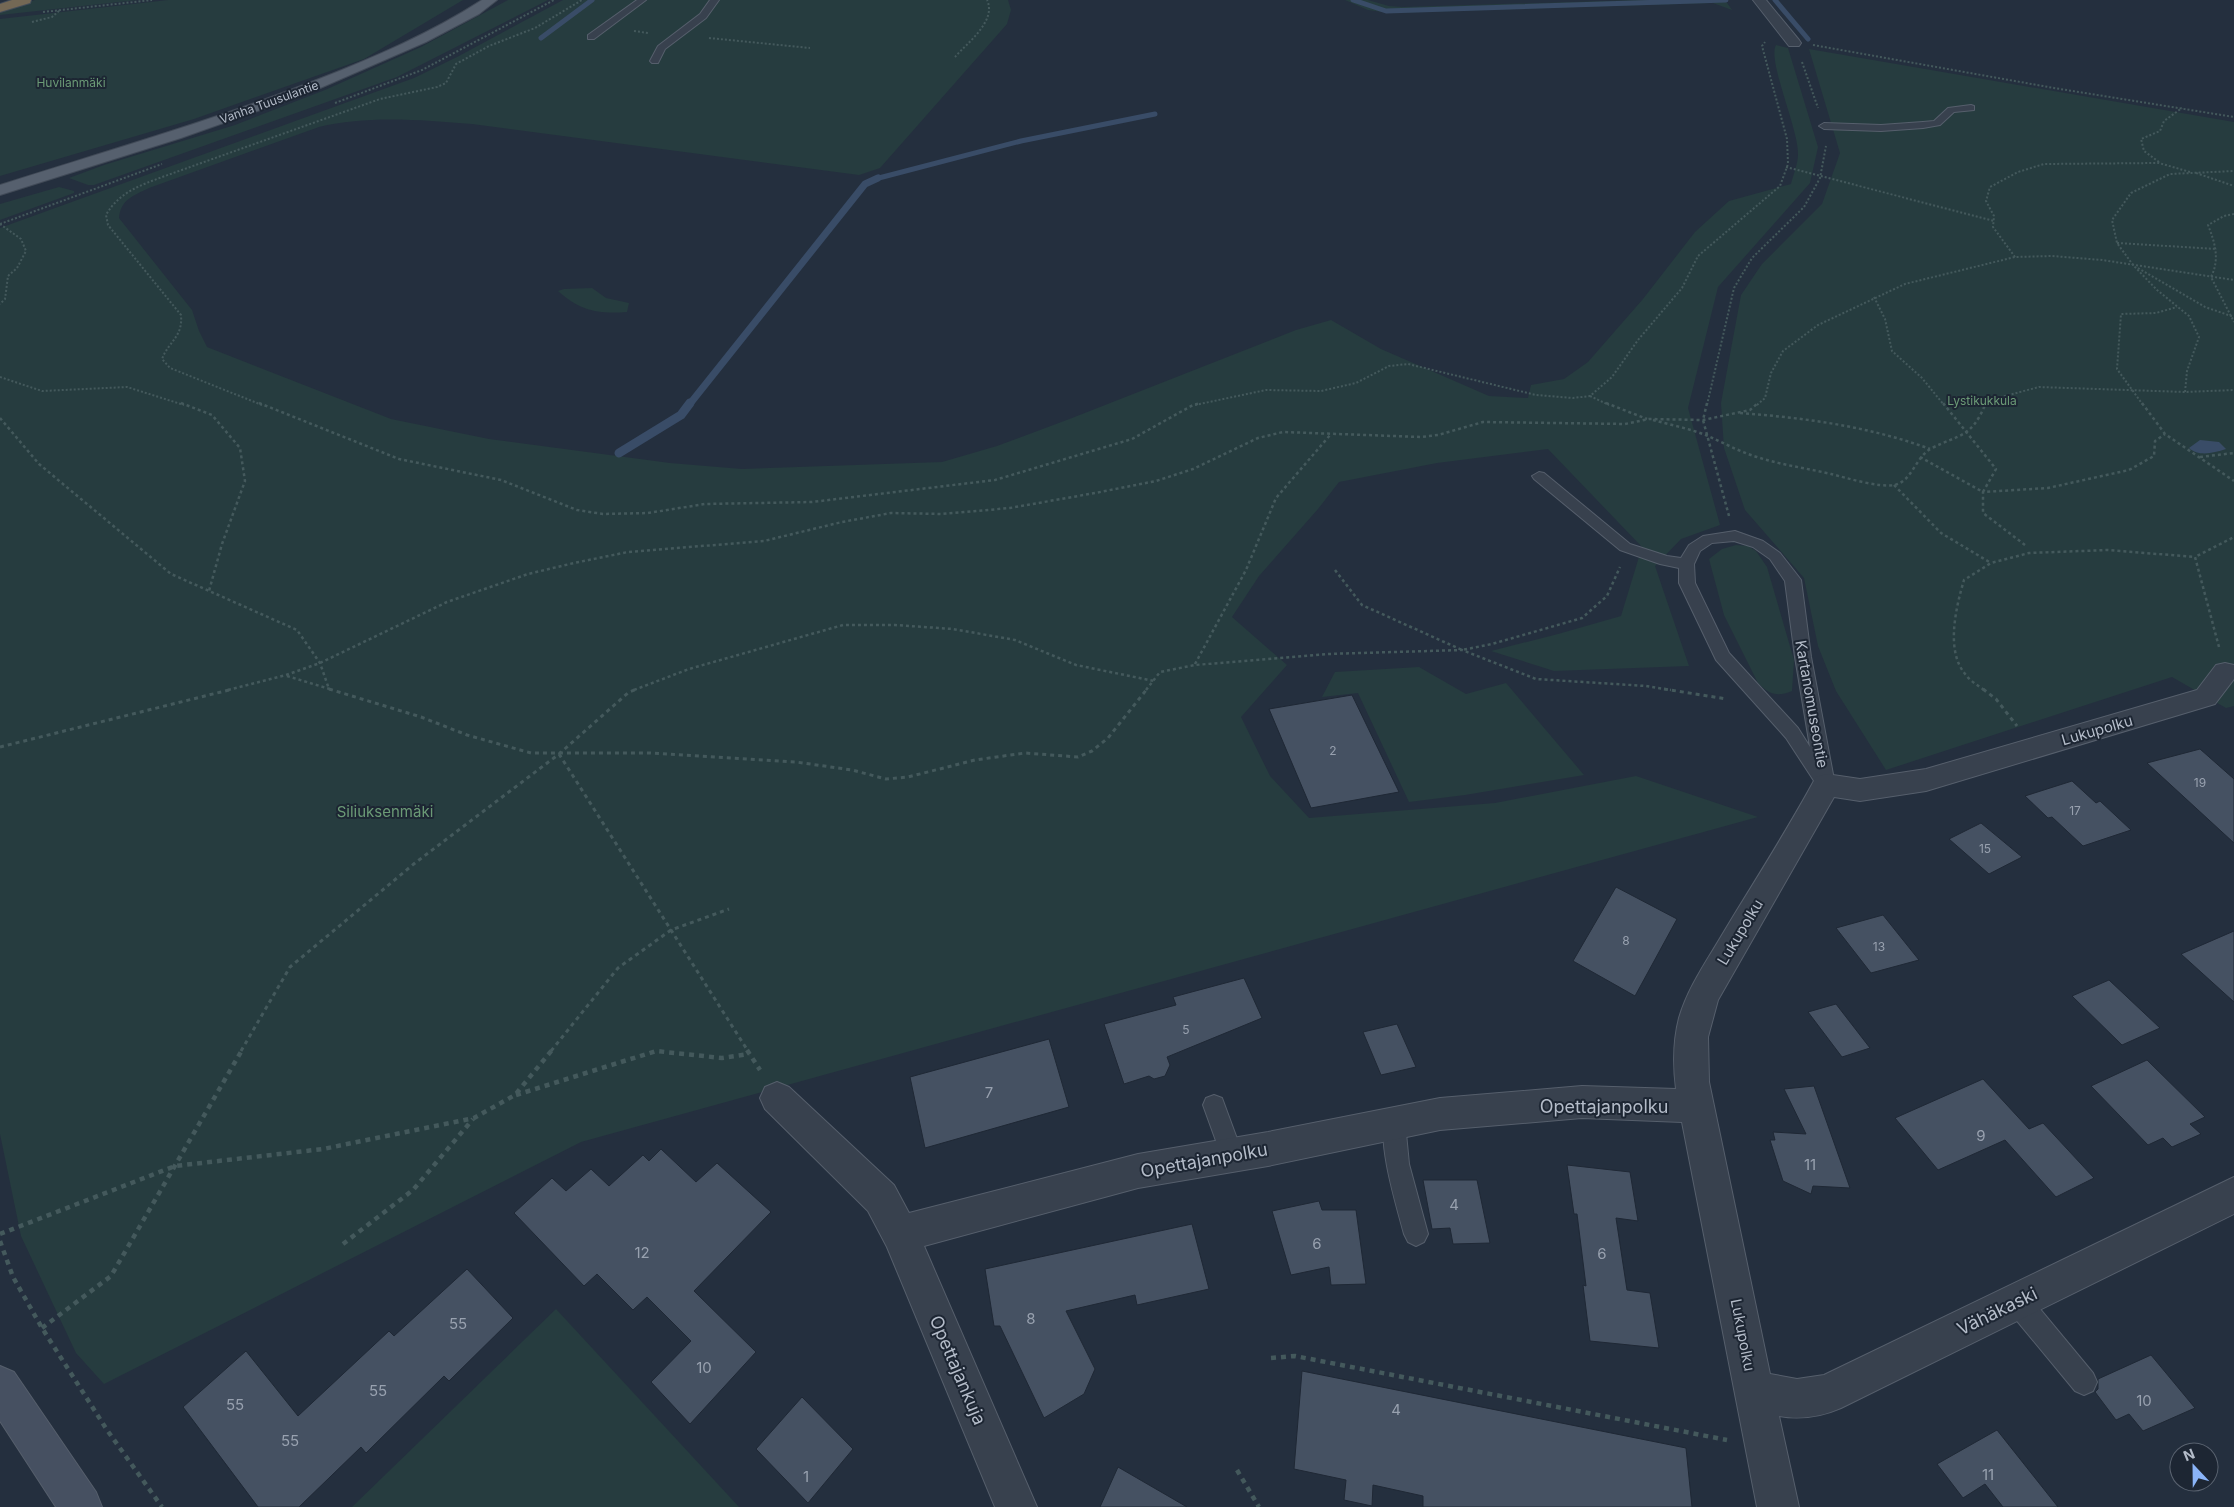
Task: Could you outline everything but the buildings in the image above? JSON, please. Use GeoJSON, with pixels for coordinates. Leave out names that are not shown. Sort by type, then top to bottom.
{"type":"FeatureCollection","features":[{"type":"Feature","properties":{"kind":"highway"},"geometry":{"type":"LineString","coordinates":[[0,8],[25,0]]}},
{"type":"Feature","properties":{"kind":"main road","name":"Vanha Tuusulantie"},"geometry":{"type":"LineString","coordinates":[[0,189],[108,158],[286,97],[412,44],[459,20],[491,0]]}},
{"type":"Feature","properties":{"kind":"main road"},"geometry":{"type":"LineString","coordinates":[[0,1386],[81,1507]]}},
{"type":"Feature","properties":{"kind":"street"},"geometry":{"type":"LineString","coordinates":[[1759,0],[1794,43]]}},
{"type":"Feature","properties":{"kind":"street","name":"Lukupolku"},"geometry":{"type":"LineString","coordinates":[[1778,1507],[1712,1173],[1696,1106],[1690,1046],[1696,1016],[1708,987],[1806,826],[1826,785],[1860,790],[1926,780],[2206,698],[2225,672]]}},
{"type":"Feature","properties":{"kind":"street"},"geometry":{"type":"LineString","coordinates":[[777,1098],[881,1198],[900,1234]]}},
{"type":"Feature","properties":{"kind":"street","name":"Opettajanpolku"},"geometry":{"type":"LineString","coordinates":[[900,1234],[1138,1171],[1232,1155],[1440,1114],[1582,1102],[1696,1106]]}},
{"type":"Feature","properties":{"kind":"street","name":"Vähäkaski"},"geometry":{"type":"LineString","coordinates":[[1754,1391],[1797,1399],[1827,1394],[2234,1196]]}},
{"type":"Feature","properties":{"kind":"street","name":"Opettajankuja"},"geometry":{"type":"LineString","coordinates":[[900,1234],[1016,1507]]}},
{"type":"Feature","properties":{"kind":"lane"},"geometry":{"type":"LineString","coordinates":[[591,38],[642,0]]}},
{"type":"Feature","properties":{"kind":"lane"},"geometry":{"type":"LineString","coordinates":[[655,61],[661,48],[703,16],[710,4],[715,0]]}},
{"type":"Feature","properties":{"kind":"lane"},"geometry":{"type":"LineString","coordinates":[[1824,126],[1853,128],[1924,125],[1938,122],[1944,112],[1949,110],[1971,108]]}},
{"type":"Feature","properties":{"kind":"lane"},"geometry":{"type":"LineString","coordinates":[[1539,476],[1625,547],[1665,561],[1686,564]]}},
{"type":"Feature","properties":{"kind":"lane","name":"Kartanomuseontie"},"geometry":{"type":"LineString","coordinates":[[1735,536],[1758,544],[1775,556],[1792,580],[1802,657],[1826,785],[1792,733],[1722,656],[1687,583],[1686,564],[1694,548],[1708,539],[1735,536]]}},
{"type":"Feature","properties":{"kind":"lane"},"geometry":{"type":"LineString","coordinates":[[1214,1105],[1232,1155]]}},
{"type":"Feature","properties":{"kind":"lane"},"geometry":{"type":"LineString","coordinates":[[1394,1124],[1398,1164],[1416,1234]]}},
{"type":"Feature","properties":{"kind":"lane"},"geometry":{"type":"LineString","coordinates":[[2017,1301],[2084,1382]]}},
{"type":"Feature","properties":{"kind":"path"},"geometry":{"type":"LineString","coordinates":[[43,12],[152,0]]}},
{"type":"Feature","properties":{"kind":"path"},"geometry":{"type":"LineString","coordinates":[[582,0],[535,28],[489,46],[456,64],[446,83],[437,87],[380,99],[165,176],[135,188],[117,198],[106,215],[108,225],[181,315],[183,326],[180,335],[164,350],[162,359],[170,368],[399,459],[502,480],[577,510],[603,514],[648,513],[705,504],[812,502],[995,480],[1132,439],[1193,405],[1266,390],[1321,391],[1356,383],[1390,366],[1408,364],[1536,395],[1573,398],[1590,396],[1649,419],[1706,435],[1755,457],[1866,483],[1894,485],[1906,480],[1920,457],[1930,449],[1966,434],[1979,419],[1986,406],[2001,397],[2039,387],[2185,392],[2234,390]]}},
{"type":"Feature","properties":{"kind":"path"},"geometry":{"type":"LineString","coordinates":[[955,56],[988,18],[990,12],[987,0]]}},
{"type":"Feature","properties":{"kind":"path"},"geometry":{"type":"LineString","coordinates":[[713,38],[810,48]]}},
{"type":"Feature","properties":{"kind":"path"},"geometry":{"type":"LineString","coordinates":[[1590,396],[1612,377],[1638,340],[1682,288],[1698,256],[1780,186],[1786,167],[1787,138],[1762,46],[1766,40]]}},
{"type":"Feature","properties":{"kind":"path"},"geometry":{"type":"LineString","coordinates":[[1794,43],[2234,117]]}},
{"type":"Feature","properties":{"kind":"path"},"geometry":{"type":"LineString","coordinates":[[1735,536],[1703,420],[1734,288],[1752,258],[1804,207],[1820,176],[1826,152],[1824,126],[1794,43]]}},
{"type":"Feature","properties":{"kind":"path"},"geometry":{"type":"LineString","coordinates":[[2159,163],[2144,151],[2141,139],[2160,131],[2164,121],[2182,108]]}},
{"type":"Feature","properties":{"kind":"path"},"geometry":{"type":"LineString","coordinates":[[2015,257],[1993,227],[1994,216],[1986,201],[1990,187],[2018,172],[2044,164],[2159,163],[2234,186]]}},
{"type":"Feature","properties":{"kind":"path"},"geometry":{"type":"LineString","coordinates":[[1786,167],[1994,221]]}},
{"type":"Feature","properties":{"kind":"path"},"geometry":{"type":"LineString","coordinates":[[2185,392],[2184,379],[2188,361],[2199,337],[2189,316],[2157,290],[2133,265],[2117,243],[2112,220],[2131,192],[2170,174],[2234,171]]}},
{"type":"Feature","properties":{"kind":"path"},"geometry":{"type":"LineString","coordinates":[[2211,277],[2216,268],[2218,249],[2208,225],[2224,216],[2234,214]]}},
{"type":"Feature","properties":{"kind":"path"},"geometry":{"type":"LineString","coordinates":[[0,224],[21,239],[26,251],[17,268],[8,276],[5,299],[0,304]]}},
{"type":"Feature","properties":{"kind":"path"},"geometry":{"type":"LineString","coordinates":[[2117,243],[2218,249]]}},
{"type":"Feature","properties":{"kind":"path"},"geometry":{"type":"LineString","coordinates":[[0,746],[94,725],[286,675],[320,663],[447,602],[528,574],[628,552],[764,541],[842,522],[891,513],[942,514],[1010,508],[1095,494],[1156,480],[1193,469],[1258,438],[1283,432],[1421,437],[1438,435],[1467,425],[1483,422],[1625,424],[1649,419],[1703,420],[1750,410],[1764,398],[1771,373],[1783,351],[1818,325],[1904,284],[2015,257],[2076,258],[2234,280]]}},
{"type":"Feature","properties":{"kind":"path"},"geometry":{"type":"LineString","coordinates":[[2133,265],[2205,307],[2234,317]]}},
{"type":"Feature","properties":{"kind":"path"},"geometry":{"type":"LineString","coordinates":[[2211,277],[2234,322]]}},
{"type":"Feature","properties":{"kind":"path"},"geometry":{"type":"LineString","coordinates":[[1874,297],[1885,319],[1892,351],[1922,378],[1996,469],[1983,492],[1983,512],[2025,545]]}},
{"type":"Feature","properties":{"kind":"path"},"geometry":{"type":"LineString","coordinates":[[2178,307],[2156,313],[2121,314],[2117,369],[2165,434],[2234,481]]}},
{"type":"Feature","properties":{"kind":"path"},"geometry":{"type":"LineString","coordinates":[[0,377],[42,391],[127,388],[177,402],[212,415],[240,448],[245,481],[222,544],[209,591]]}},
{"type":"Feature","properties":{"kind":"path"},"geometry":{"type":"LineString","coordinates":[[1735,413],[1797,417],[1857,426],[1912,441],[1930,449]]}},
{"type":"Feature","properties":{"kind":"path"},"geometry":{"type":"LineString","coordinates":[[0,418],[40,464],[171,574],[297,630],[320,663],[329,689]]}},
{"type":"Feature","properties":{"kind":"path"},"geometry":{"type":"LineString","coordinates":[[1195,665],[1246,570],[1276,498],[1331,434]]}},
{"type":"Feature","properties":{"kind":"path"},"geometry":{"type":"LineString","coordinates":[[1920,457],[1983,492],[2048,488],[2128,470],[2154,456],[2155,441],[2165,434]]}},
{"type":"Feature","properties":{"kind":"path"},"geometry":{"type":"LineString","coordinates":[[2199,457],[2234,452]]}},
{"type":"Feature","properties":{"kind":"path"},"geometry":{"type":"LineString","coordinates":[[1894,485],[1941,533],[1991,563]]}},
{"type":"Feature","properties":{"kind":"path"},"geometry":{"type":"LineString","coordinates":[[2018,728],[1996,698],[1965,675],[1954,650],[1956,606],[1964,580],[1991,563],[2029,554],[2108,550],[2195,557],[2234,537]]}},
{"type":"Feature","properties":{"kind":"path"},"geometry":{"type":"LineString","coordinates":[[286,675],[421,717],[437,725],[467,735],[531,753],[650,753],[796,762],[852,770],[886,779],[908,777],[975,760],[1025,753],[1078,757],[1092,751],[1108,738],[1160,672],[1195,665],[1327,654],[1462,650],[1492,644],[1582,618],[1607,596],[1622,562],[1625,547]]}},
{"type":"Feature","properties":{"kind":"path"},"geometry":{"type":"LineString","coordinates":[[2195,557],[2225,672]]}},
{"type":"Feature","properties":{"kind":"path"},"geometry":{"type":"LineString","coordinates":[[1335,570],[1362,605],[1462,650],[1536,679],[1646,686],[1713,698],[1763,703]]}},
{"type":"Feature","properties":{"kind":"path"},"geometry":{"type":"LineString","coordinates":[[42,1328],[111,1276],[290,968],[415,863],[559,754],[629,692],[689,669],[843,625],[895,625],[953,629],[1015,640],[1076,665],[1154,681]]}},
{"type":"Feature","properties":{"kind":"path"},"geometry":{"type":"LineString","coordinates":[[559,754],[777,1098]]}},
{"type":"Feature","properties":{"kind":"path"},"geometry":{"type":"LineString","coordinates":[[515,1095],[618,968],[671,930],[729,909]]}},
{"type":"Feature","properties":{"kind":"path"},"geometry":{"type":"LineString","coordinates":[[0,1234],[175,1166],[323,1149],[474,1118],[515,1095],[656,1051],[722,1058],[750,1054]]}},
{"type":"Feature","properties":{"kind":"path"},"geometry":{"type":"LineString","coordinates":[[344,1244],[413,1190],[474,1118]]}},
{"type":"Feature","properties":{"kind":"path"},"geometry":{"type":"LineString","coordinates":[[0,1240],[13,1277],[42,1328],[107,1430],[162,1507]]}},
{"type":"Feature","properties":{"kind":"path"},"geometry":{"type":"LineString","coordinates":[[1272,1358],[1295,1356],[1732,1441]]}},
{"type":"Feature","properties":{"kind":"path"},"geometry":{"type":"LineString","coordinates":[[1237,1470],[1259,1507]]}},
{"type":"Feature","properties":{"kind":"green space"},"geometry":{"type":"Polygon","coordinates":[[[35,0],[138,0],[0,15],[0,12],[35,0]]]}},
{"type":"Feature","properties":{"kind":"green space","name":"Huvilanmäki"},"geometry":{"type":"Polygon","coordinates":[[[168,0],[463,0],[364,59],[194,119],[0,176],[0,19],[168,0]]]}},
{"type":"Feature","properties":{"kind":"green space"},"geometry":{"type":"Polygon","coordinates":[[[508,0],[548,0],[397,77],[94,185],[88,185],[69,178],[104,165],[235,125],[325,90],[421,47],[508,0]]]}},
{"type":"Feature","properties":{"kind":"green space","name":"Siliuksenmäki"},"geometry":{"type":"Polygon","coordinates":[[[563,0],[581,0],[579,3],[583,0],[1008,0],[1011,10],[1007,24],[880,168],[859,175],[472,124],[415,120],[376,120],[337,123],[319,127],[149,188],[125,202],[119,218],[192,310],[207,347],[391,419],[489,439],[670,463],[742,469],[942,462],[997,446],[1296,330],[1331,320],[1381,349],[1489,396],[1528,398],[1531,385],[1564,379],[1588,362],[1643,299],[1695,232],[1729,201],[1791,184],[1798,158],[1797,143],[1779,80],[1774,53],[1776,45],[1788,48],[1818,147],[1810,183],[1718,287],[1688,408],[1720,525],[1681,539],[1655,566],[1689,666],[1554,671],[1491,651],[1621,616],[1642,547],[1548,449],[1437,463],[1339,482],[1318,509],[1259,576],[1232,617],[1287,665],[1241,717],[1270,776],[1309,818],[1495,803],[1636,776],[1758,817],[581,1142],[104,1384],[76,1353],[21,1236],[0,1134],[0,228],[414,78],[563,0]]]}},
{"type":"Feature","properties":{"kind":"green space"},"geometry":{"type":"Polygon","coordinates":[[[1345,0],[1368,0],[1389,6],[1403,7],[1638,0],[1725,0],[1732,10],[1713,3],[1390,13],[1368,10],[1345,0]]]}},
{"type":"Feature","properties":{"kind":"green space","name":"Lystikukkula"},"geometry":{"type":"Polygon","coordinates":[[[1809,49],[2234,122],[2234,706],[2226,708],[2172,677],[1886,770],[1836,691],[1818,646],[1804,578],[1745,510],[1724,448],[1721,403],[1741,295],[1762,264],[1822,204],[1840,153],[1809,49]]]}},
{"type":"Feature","properties":{"kind":"green space"},"geometry":{"type":"Polygon","coordinates":[[[59,187],[74,191],[74,193],[0,220],[0,204],[59,187]]]}},
{"type":"Feature","properties":{"kind":"green space"},"geometry":{"type":"Polygon","coordinates":[[[592,288],[606,298],[629,303],[627,312],[598,312],[590,310],[574,303],[558,291],[592,288]]]}},
{"type":"Feature","properties":{"kind":"green space"},"geometry":{"type":"Polygon","coordinates":[[[1736,545],[1748,546],[1756,551],[1767,567],[1794,660],[1792,691],[1774,694],[1758,683],[1724,615],[1709,559],[1722,549],[1736,545]]]}},
{"type":"Feature","properties":{"kind":"green space"},"geometry":{"type":"Polygon","coordinates":[[[1419,667],[1466,694],[1506,683],[1584,775],[1465,795],[1409,802],[1358,693],[1322,697],[1335,672],[1419,667]]]}},
{"type":"Feature","properties":{"kind":"green space"},"geometry":{"type":"Polygon","coordinates":[[[556,1309],[739,1507],[352,1507],[556,1309]]]}},
{"type":"Feature","properties":{"kind":"water"},"geometry":{"type":"Polygon","coordinates":[[[2200,440],[2219,442],[2226,449],[2211,453],[2197,453],[2189,448],[2200,440]]]}},
{"type":"Feature","properties":{"kind":"waterway"},"geometry":{"type":"LineString","coordinates":[[541,38],[592,0]]}},
{"type":"Feature","properties":{"kind":"waterway"},"geometry":{"type":"LineString","coordinates":[[1353,0],[1386,11],[1726,0]]}},
{"type":"Feature","properties":{"kind":"waterway"},"geometry":{"type":"LineString","coordinates":[[1775,0],[1808,39]]}},
{"type":"Feature","properties":{"kind":"waterway"},"geometry":{"type":"LineString","coordinates":[[877,179],[1021,141],[1155,114]]}},
{"type":"Feature","properties":{"kind":"waterway"},"geometry":{"type":"LineString","coordinates":[[689,405],[865,184],[877,179]]}},
{"type":"Feature","properties":{"kind":"waterway"},"geometry":{"type":"LineString","coordinates":[[619,453],[681,415],[690,403]]}}]}
